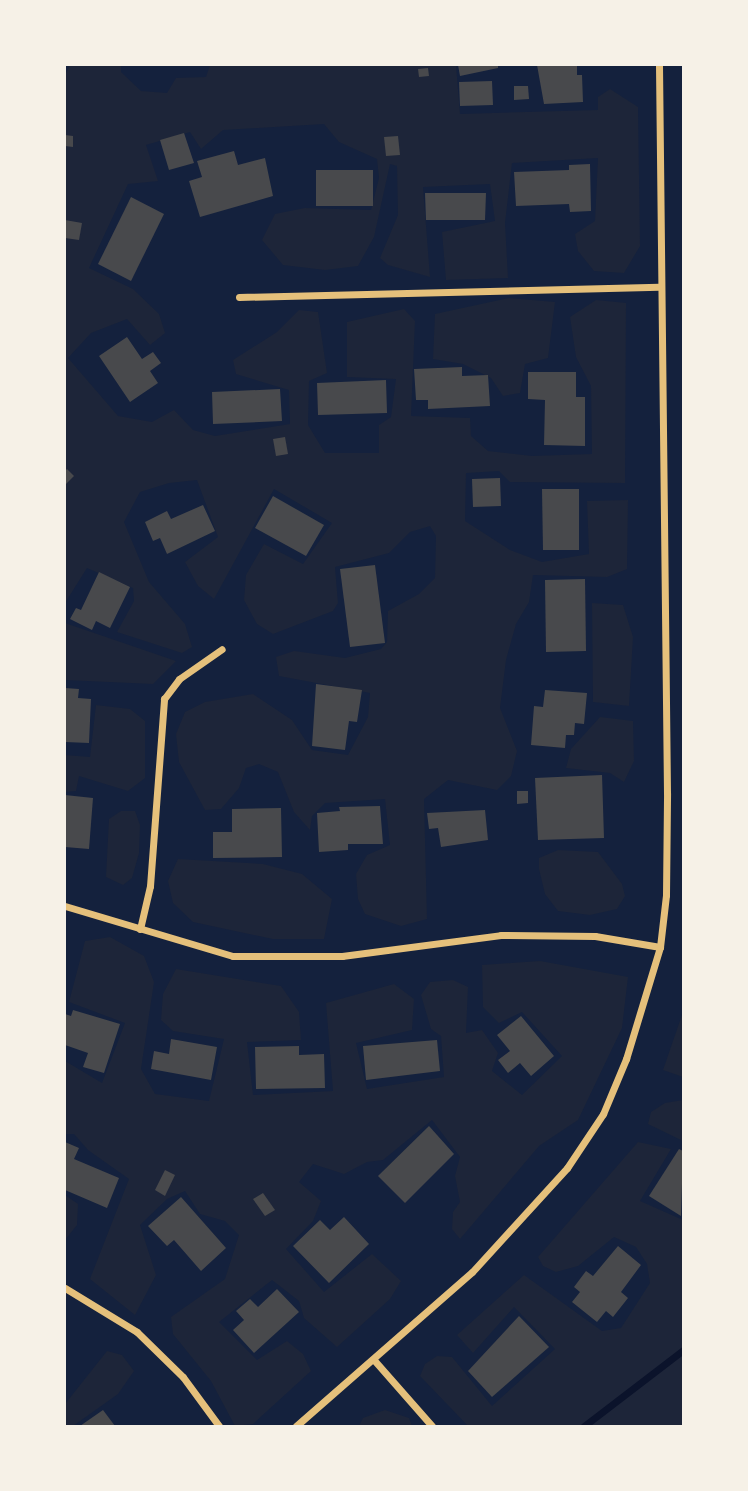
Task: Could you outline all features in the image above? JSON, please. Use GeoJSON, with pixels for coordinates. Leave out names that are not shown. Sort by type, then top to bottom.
{"type":"FeatureCollection","features":[{"type":"Feature","properties":{"kind":"street"},"geometry":{"type":"LineString","coordinates":[[296,1426],[472,1272],[567,1168],[603,1114],[626,1059],[660,947],[666,895],[667,793],[659,65]]}},
{"type":"Feature","properties":{"kind":"street"},"geometry":{"type":"LineString","coordinates":[[239,297],[660,287]]}},
{"type":"Feature","properties":{"kind":"street"},"geometry":{"type":"LineString","coordinates":[[140,929],[150,886],[164,699],[179,679],[222,649]]}},
{"type":"Feature","properties":{"kind":"street"},"geometry":{"type":"LineString","coordinates":[[65,906],[196,948],[281,958],[342,956],[501,935],[595,936],[660,947]]}},
{"type":"Feature","properties":{"kind":"street"},"geometry":{"type":"LineString","coordinates":[[65,1288],[137,1332],[183,1377],[219,1426]]}},
{"type":"Feature","properties":{"kind":"street"},"geometry":{"type":"LineString","coordinates":[[374,1360],[432,1426]]}},
{"type":"Feature","properties":{"kind":"shaded area"},"geometry":{"type":"Polygon","coordinates":[[[70,65],[121,65],[121,72],[141,91],[167,93],[176,78],[206,77],[210,65],[456,65],[460,114],[598,110],[598,97],[610,89],[638,107],[640,246],[624,273],[594,271],[578,251],[575,234],[595,221],[598,158],[512,163],[505,223],[508,278],[446,280],[442,232],[495,221],[490,184],[423,187],[430,277],[388,265],[380,258],[398,215],[397,166],[390,164],[374,237],[358,266],[325,270],[283,265],[262,240],[275,214],[305,208],[371,210],[379,178],[377,159],[339,142],[324,124],[223,130],[201,149],[190,132],[146,145],[158,181],[128,184],[89,268],[133,289],[159,314],[165,333],[150,345],[127,319],[91,333],[68,358],[118,416],[152,422],[174,410],[193,430],[215,436],[290,424],[289,390],[236,374],[233,360],[277,332],[299,310],[318,312],[327,373],[309,381],[308,425],[325,453],[379,453],[379,425],[391,417],[396,379],[347,377],[347,322],[404,309],[415,321],[411,416],[470,418],[471,436],[488,451],[532,456],[592,454],[591,386],[576,357],[570,317],[596,300],[626,303],[625,483],[510,482],[499,471],[466,473],[465,521],[510,550],[542,562],[589,554],[587,501],[628,500],[627,569],[607,577],[533,575],[529,602],[516,624],[506,660],[500,708],[517,751],[511,776],[497,790],[448,780],[424,799],[427,919],[401,926],[365,914],[358,899],[356,874],[367,855],[390,845],[385,799],[325,803],[312,816],[310,830],[294,812],[278,772],[259,764],[246,768],[239,788],[221,809],[205,810],[179,762],[176,734],[185,712],[205,702],[253,694],[292,720],[312,750],[348,755],[368,717],[370,693],[279,676],[276,657],[294,651],[345,658],[381,649],[387,642],[388,611],[419,594],[435,578],[436,536],[430,526],[410,532],[389,553],[335,567],[338,603],[333,611],[273,634],[257,624],[244,600],[246,575],[264,544],[303,564],[332,523],[274,489],[214,599],[198,586],[185,562],[218,537],[197,480],[169,483],[140,492],[124,522],[149,582],[185,624],[192,647],[182,653],[117,632],[134,601],[133,588],[87,568],[65,603],[65,75],[70,65]]]}},
{"type":"Feature","properties":{"kind":"shaded area"},"geometry":{"type":"Polygon","coordinates":[[[509,298],[555,302],[548,358],[525,364],[520,393],[503,396],[491,378],[463,364],[433,359],[435,314],[509,298]]]}},
{"type":"Feature","properties":{"kind":"shaded area"},"geometry":{"type":"Polygon","coordinates":[[[592,603],[623,605],[633,637],[629,706],[593,702],[592,603]]]}},
{"type":"Feature","properties":{"kind":"shaded area"},"geometry":{"type":"Polygon","coordinates":[[[65,623],[176,661],[153,684],[65,680],[65,623]]]}},
{"type":"Feature","properties":{"kind":"shaded area"},"geometry":{"type":"Polygon","coordinates":[[[96,705],[130,709],[145,721],[145,778],[128,791],[79,776],[76,791],[65,792],[65,755],[90,757],[96,705]]]}},
{"type":"Feature","properties":{"kind":"shaded area"},"geometry":{"type":"Polygon","coordinates":[[[600,717],[633,721],[634,761],[624,782],[610,773],[566,768],[571,749],[600,717]]]}},
{"type":"Feature","properties":{"kind":"shaded area"},"geometry":{"type":"Polygon","coordinates":[[[121,811],[135,811],[140,825],[139,853],[132,878],[123,885],[106,877],[109,819],[121,811]]]}},
{"type":"Feature","properties":{"kind":"shaded area"},"geometry":{"type":"Polygon","coordinates":[[[558,850],[598,852],[622,884],[625,896],[617,909],[590,915],[558,911],[545,894],[539,858],[558,850]]]}},
{"type":"Feature","properties":{"kind":"shaded area"},"geometry":{"type":"Polygon","coordinates":[[[178,859],[263,864],[302,874],[332,899],[324,939],[273,939],[193,922],[173,903],[168,881],[178,859]]]}},
{"type":"Feature","properties":{"kind":"shaded area"},"geometry":{"type":"Polygon","coordinates":[[[110,937],[144,956],[154,982],[141,1069],[155,1094],[209,1101],[224,1039],[173,1031],[161,1020],[163,994],[176,969],[281,986],[299,1012],[301,1040],[247,1042],[253,1095],[333,1091],[326,1003],[394,984],[414,999],[412,1030],[356,1043],[367,1089],[444,1077],[441,1036],[431,1029],[421,995],[430,982],[453,980],[468,987],[466,1033],[482,1030],[498,1053],[492,1071],[522,1095],[562,1056],[522,1012],[499,1023],[483,1007],[482,965],[540,961],[628,977],[622,1028],[578,1120],[539,1146],[460,1239],[452,1229],[453,1212],[460,1202],[455,1176],[460,1157],[432,1120],[383,1160],[367,1162],[344,1174],[313,1164],[299,1182],[321,1201],[313,1221],[286,1249],[324,1292],[372,1254],[401,1281],[390,1299],[337,1347],[304,1318],[299,1301],[272,1280],[219,1322],[257,1360],[287,1341],[303,1354],[311,1371],[253,1424],[235,1426],[211,1381],[173,1334],[171,1317],[225,1279],[239,1235],[225,1221],[200,1214],[185,1191],[167,1199],[140,1225],[156,1275],[135,1315],[90,1279],[129,1179],[88,1150],[74,1134],[65,1134],[65,1061],[102,1083],[125,1023],[69,1002],[85,941],[110,937]]]}},
{"type":"Feature","properties":{"kind":"shaded area"},"geometry":{"type":"Polygon","coordinates":[[[683,1012],[683,1077],[663,1070],[683,1012]]]}},
{"type":"Feature","properties":{"kind":"shaded area"},"geometry":{"type":"Polygon","coordinates":[[[683,1100],[683,1141],[648,1124],[651,1112],[665,1103],[683,1100]]]}},
{"type":"Feature","properties":{"kind":"shaded area"},"geometry":{"type":"Polygon","coordinates":[[[638,1142],[671,1149],[640,1201],[683,1220],[683,1426],[468,1426],[420,1376],[425,1364],[437,1356],[452,1357],[492,1406],[555,1349],[514,1307],[473,1353],[457,1335],[524,1275],[602,1331],[621,1328],[650,1283],[647,1264],[636,1247],[614,1237],[578,1266],[556,1272],[543,1266],[538,1257],[638,1142]]]}},
{"type":"Feature","properties":{"kind":"shaded area"},"geometry":{"type":"Polygon","coordinates":[[[65,1195],[78,1204],[77,1225],[65,1240],[65,1195]]]}},
{"type":"Feature","properties":{"kind":"shaded area"},"geometry":{"type":"Polygon","coordinates":[[[107,1351],[122,1355],[134,1371],[118,1394],[73,1426],[65,1426],[65,1404],[107,1351]]]}},
{"type":"Feature","properties":{"kind":"shaded area"},"geometry":{"type":"Polygon","coordinates":[[[385,1410],[409,1418],[412,1426],[359,1426],[363,1418],[385,1410]]]}},
{"type":"Feature","properties":{"kind":"building"},"geometry":{"type":"Polygon","coordinates":[[[458,65],[498,65],[498,68],[460,76],[458,65]]]}},
{"type":"Feature","properties":{"kind":"building"},"geometry":{"type":"Polygon","coordinates":[[[537,65],[577,65],[577,75],[582,75],[583,102],[544,104],[537,65]]]}},
{"type":"Feature","properties":{"kind":"building"},"geometry":{"type":"Polygon","coordinates":[[[428,68],[429,76],[419,77],[418,69],[428,68]]]}},
{"type":"Feature","properties":{"kind":"building"},"geometry":{"type":"Polygon","coordinates":[[[492,81],[493,105],[460,106],[459,82],[492,81]]]}},
{"type":"Feature","properties":{"kind":"building"},"geometry":{"type":"Polygon","coordinates":[[[514,86],[528,86],[529,99],[514,100],[514,86]]]}},
{"type":"Feature","properties":{"kind":"building"},"geometry":{"type":"Polygon","coordinates":[[[184,133],[194,163],[169,170],[160,140],[184,133]]]}},
{"type":"Feature","properties":{"kind":"building"},"geometry":{"type":"Polygon","coordinates":[[[65,135],[73,136],[73,147],[65,146],[65,135]]]}},
{"type":"Feature","properties":{"kind":"building"},"geometry":{"type":"Polygon","coordinates":[[[398,136],[400,155],[386,156],[384,137],[398,136]]]}},
{"type":"Feature","properties":{"kind":"building"},"geometry":{"type":"Polygon","coordinates":[[[234,151],[238,165],[265,158],[273,196],[200,217],[189,181],[202,177],[197,161],[234,151]]]}},
{"type":"Feature","properties":{"kind":"building"},"geometry":{"type":"Polygon","coordinates":[[[590,164],[591,211],[570,212],[569,204],[516,206],[514,172],[569,170],[569,165],[590,164]]]}},
{"type":"Feature","properties":{"kind":"building"},"geometry":{"type":"Polygon","coordinates":[[[316,170],[373,170],[373,206],[316,206],[316,170]]]}},
{"type":"Feature","properties":{"kind":"building"},"geometry":{"type":"Polygon","coordinates":[[[425,193],[486,193],[485,220],[426,220],[425,193]]]}},
{"type":"Feature","properties":{"kind":"building"},"geometry":{"type":"Polygon","coordinates":[[[131,197],[164,214],[131,281],[98,264],[131,197]]]}},
{"type":"Feature","properties":{"kind":"building"},"geometry":{"type":"Polygon","coordinates":[[[65,220],[82,223],[79,240],[65,238],[65,220]]]}},
{"type":"Feature","properties":{"kind":"building"},"geometry":{"type":"Polygon","coordinates":[[[127,337],[142,359],[153,352],[161,363],[150,371],[158,383],[130,402],[99,356],[127,337]]]}},
{"type":"Feature","properties":{"kind":"building"},"geometry":{"type":"Polygon","coordinates":[[[462,367],[462,376],[488,375],[490,406],[428,409],[428,400],[416,400],[414,369],[462,367]]]}},
{"type":"Feature","properties":{"kind":"building"},"geometry":{"type":"Polygon","coordinates":[[[528,372],[576,372],[576,397],[585,397],[585,446],[544,445],[545,400],[528,399],[528,372]]]}},
{"type":"Feature","properties":{"kind":"building"},"geometry":{"type":"Polygon","coordinates":[[[386,380],[387,413],[318,415],[317,383],[386,380]]]}},
{"type":"Feature","properties":{"kind":"building"},"geometry":{"type":"Polygon","coordinates":[[[280,389],[282,421],[213,424],[212,392],[280,389]]]}},
{"type":"Feature","properties":{"kind":"building"},"geometry":{"type":"Polygon","coordinates":[[[285,437],[288,454],[276,456],[273,439],[285,437]]]}},
{"type":"Feature","properties":{"kind":"building"},"geometry":{"type":"Polygon","coordinates":[[[67,469],[74,476],[65,485],[65,471],[67,469]]]}},
{"type":"Feature","properties":{"kind":"building"},"geometry":{"type":"Polygon","coordinates":[[[500,478],[501,506],[473,507],[472,479],[500,478]]]}},
{"type":"Feature","properties":{"kind":"building"},"geometry":{"type":"Polygon","coordinates":[[[542,489],[579,489],[579,550],[543,550],[542,489]]]}},
{"type":"Feature","properties":{"kind":"building"},"geometry":{"type":"Polygon","coordinates":[[[273,496],[324,525],[306,556],[255,528],[273,496]]]}},
{"type":"Feature","properties":{"kind":"building"},"geometry":{"type":"Polygon","coordinates":[[[203,505],[215,531],[167,554],[160,538],[153,541],[145,522],[167,511],[171,519],[203,505]]]}},
{"type":"Feature","properties":{"kind":"building"},"geometry":{"type":"Polygon","coordinates":[[[375,565],[385,643],[350,647],[340,569],[375,565]]]}},
{"type":"Feature","properties":{"kind":"building"},"geometry":{"type":"Polygon","coordinates":[[[99,572],[130,587],[110,628],[96,621],[92,630],[70,619],[76,608],[81,610],[99,572]]]}},
{"type":"Feature","properties":{"kind":"building"},"geometry":{"type":"Polygon","coordinates":[[[585,579],[586,651],[546,652],[545,580],[585,579]]]}},
{"type":"Feature","properties":{"kind":"building"},"geometry":{"type":"Polygon","coordinates":[[[316,684],[362,690],[357,722],[349,721],[345,750],[312,746],[316,684]]]}},
{"type":"Feature","properties":{"kind":"building"},"geometry":{"type":"Polygon","coordinates":[[[65,688],[79,689],[78,698],[91,699],[89,743],[65,742],[65,688]]]}},
{"type":"Feature","properties":{"kind":"building"},"geometry":{"type":"Polygon","coordinates":[[[545,690],[587,693],[584,724],[575,723],[574,735],[566,735],[565,748],[531,745],[534,706],[543,707],[545,690]]]}},
{"type":"Feature","properties":{"kind":"building"},"geometry":{"type":"Polygon","coordinates":[[[602,775],[604,838],[538,840],[535,778],[602,775]]]}},
{"type":"Feature","properties":{"kind":"building"},"geometry":{"type":"Polygon","coordinates":[[[517,791],[528,791],[528,803],[517,804],[517,791]]]}},
{"type":"Feature","properties":{"kind":"building"},"geometry":{"type":"Polygon","coordinates":[[[65,795],[93,798],[89,849],[65,847],[65,795]]]}},
{"type":"Feature","properties":{"kind":"building"},"geometry":{"type":"Polygon","coordinates":[[[380,806],[383,844],[348,844],[348,850],[319,852],[317,813],[340,811],[339,807],[380,806]]]}},
{"type":"Feature","properties":{"kind":"building"},"geometry":{"type":"Polygon","coordinates":[[[281,808],[282,857],[213,858],[213,832],[232,832],[232,809],[281,808]]]}},
{"type":"Feature","properties":{"kind":"building"},"geometry":{"type":"Polygon","coordinates":[[[485,810],[488,840],[441,847],[438,828],[429,829],[427,813],[485,810]]]}},
{"type":"Feature","properties":{"kind":"building"},"geometry":{"type":"Polygon","coordinates":[[[73,1010],[120,1024],[104,1073],[83,1067],[88,1053],[65,1045],[65,1014],[71,1016],[73,1010]]]}},
{"type":"Feature","properties":{"kind":"building"},"geometry":{"type":"Polygon","coordinates":[[[521,1016],[554,1056],[531,1076],[520,1063],[508,1073],[498,1060],[510,1051],[497,1035],[521,1016]]]}},
{"type":"Feature","properties":{"kind":"building"},"geometry":{"type":"Polygon","coordinates":[[[171,1039],[217,1047],[211,1080],[151,1069],[154,1051],[169,1054],[171,1039]]]}},
{"type":"Feature","properties":{"kind":"building"},"geometry":{"type":"Polygon","coordinates":[[[437,1040],[440,1071],[366,1080],[363,1046],[437,1040]]]}},
{"type":"Feature","properties":{"kind":"building"},"geometry":{"type":"Polygon","coordinates":[[[299,1046],[299,1055],[324,1054],[325,1088],[256,1089],[255,1047],[299,1046]]]}},
{"type":"Feature","properties":{"kind":"building"},"geometry":{"type":"Polygon","coordinates":[[[429,1126],[454,1154],[405,1203],[378,1176],[429,1126]]]}},
{"type":"Feature","properties":{"kind":"building"},"geometry":{"type":"Polygon","coordinates":[[[65,1142],[79,1148],[74,1159],[119,1178],[107,1208],[65,1190],[65,1142]]]}},
{"type":"Feature","properties":{"kind":"building"},"geometry":{"type":"Polygon","coordinates":[[[679,1149],[683,1151],[681,1216],[649,1196],[679,1149]]]}},
{"type":"Feature","properties":{"kind":"building"},"geometry":{"type":"Polygon","coordinates":[[[165,1170],[175,1175],[165,1196],[155,1190],[165,1170]]]}},
{"type":"Feature","properties":{"kind":"building"},"geometry":{"type":"Polygon","coordinates":[[[263,1193],[275,1210],[265,1216],[253,1199],[263,1193]]]}},
{"type":"Feature","properties":{"kind":"building"},"geometry":{"type":"Polygon","coordinates":[[[181,1197],[226,1248],[201,1271],[174,1240],[167,1246],[148,1226],[181,1197]]]}},
{"type":"Feature","properties":{"kind":"building"},"geometry":{"type":"Polygon","coordinates":[[[344,1217],[369,1244],[329,1283],[293,1246],[320,1220],[330,1230],[344,1217]]]}},
{"type":"Feature","properties":{"kind":"building"},"geometry":{"type":"Polygon","coordinates":[[[618,1246],[641,1265],[621,1292],[628,1298],[613,1317],[606,1311],[597,1322],[572,1302],[580,1292],[574,1287],[586,1271],[593,1276],[618,1246]]]}},
{"type":"Feature","properties":{"kind":"building"},"geometry":{"type":"Polygon","coordinates":[[[277,1289],[299,1312],[254,1353],[233,1330],[244,1320],[236,1311],[250,1299],[258,1307],[277,1289]]]}},
{"type":"Feature","properties":{"kind":"building"},"geometry":{"type":"Polygon","coordinates":[[[519,1316],[549,1347],[492,1397],[468,1371],[519,1316]]]}},
{"type":"Feature","properties":{"kind":"building"},"geometry":{"type":"Polygon","coordinates":[[[103,1410],[115,1426],[80,1426],[103,1410]]]}},
{"type":"Feature","properties":{"kind":"waterway"},"geometry":{"type":"LineString","coordinates":[[584,1426],[683,1350]]}}]}
